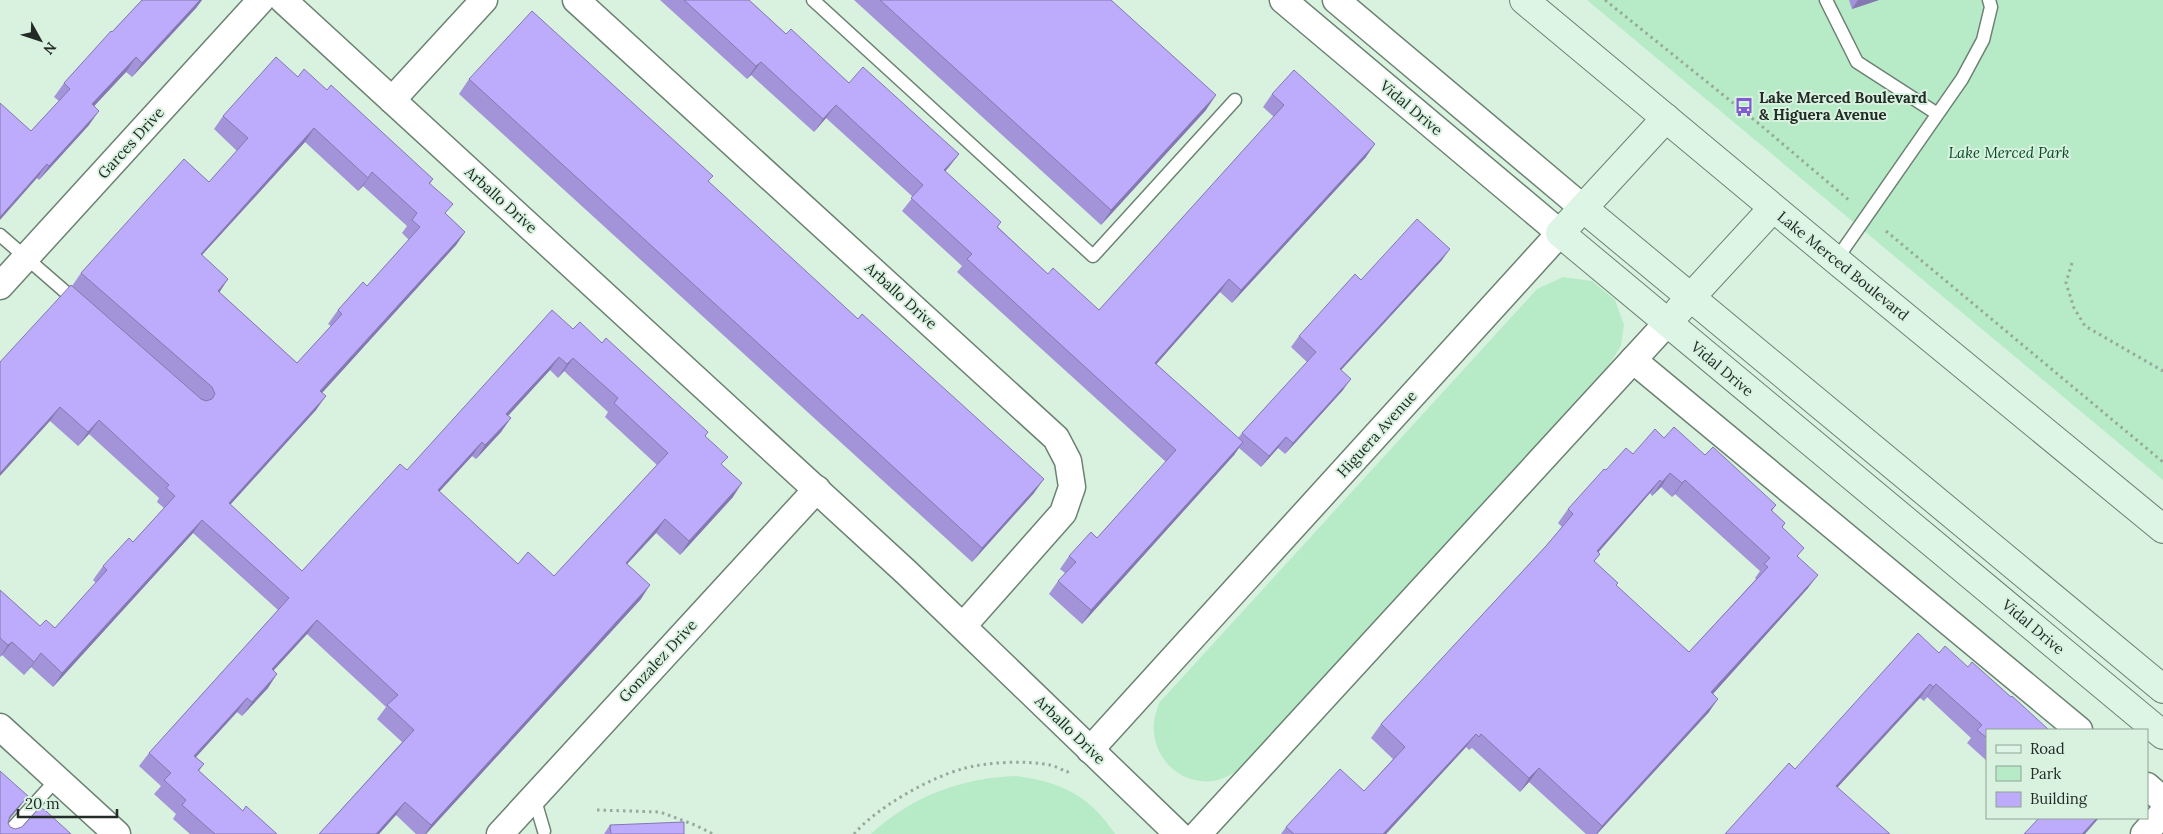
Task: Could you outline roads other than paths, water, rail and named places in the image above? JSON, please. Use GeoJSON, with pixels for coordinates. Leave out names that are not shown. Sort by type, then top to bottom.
{"type":"FeatureCollection","features":[{"type":"Feature","properties":{"kind":"street","name":"Garces Drive"},"geometry":{"type":"LineString","coordinates":[[0,286],[261,0]]}},
{"type":"Feature","properties":{"kind":"street","name":"Arballo Drive"},"geometry":{"type":"LineString","coordinates":[[282,0],[817,489],[963,626],[1178,834]]}},
{"type":"Feature","properties":{"kind":"street"},"geometry":{"type":"LineString","coordinates":[[392,100],[484,0]]}},
{"type":"Feature","properties":{"kind":"street","name":"Arballo Drive"},"geometry":{"type":"LineString","coordinates":[[576,0],[1056,438],[1068,461],[1072,487],[1063,513],[963,626]]}},
{"type":"Feature","properties":{"kind":"street","name":"Vidal Drive"},"geometry":{"type":"LineString","coordinates":[[1283,0],[1667,323],[2163,735]]}},
{"type":"Feature","properties":{"kind":"street"},"geometry":{"type":"LineString","coordinates":[[1336,0],[1583,208],[2163,689]]}},
{"type":"Feature","properties":{"kind":"street","name":"Lake Merced Boulevard"},"geometry":{"type":"LineString","coordinates":[[1524,0],[2163,529]]}},
{"type":"Feature","properties":{"kind":"street","name":"Higuera Avenue"},"geometry":{"type":"LineString","coordinates":[[1090,750],[1666,118]]}},
{"type":"Feature","properties":{"kind":"street"},"geometry":{"type":"LineString","coordinates":[[1198,834],[1773,208]]}},
{"type":"Feature","properties":{"kind":"street"},"geometry":{"type":"LineString","coordinates":[[1633,360],[2078,729]]}},
{"type":"Feature","properties":{"kind":"street","name":"Gonzalez Drive"},"geometry":{"type":"LineString","coordinates":[[500,834],[817,489]]}},
{"type":"Feature","properties":{"kind":"street"},"geometry":{"type":"LineString","coordinates":[[0,727],[117,834]]}},
{"type":"Feature","properties":{"kind":"street"},"geometry":{"type":"LineString","coordinates":[[2148,787],[2163,800]]}},
{"type":"Feature","properties":{"kind":"street"},"geometry":{"type":"LineString","coordinates":[[2144,834],[2163,813]]}},
{"type":"Feature","properties":{"kind":"lane"},"geometry":{"type":"LineString","coordinates":[[813,0],[1093,256],[1235,100]]}},
{"type":"Feature","properties":{"kind":"lane"},"geometry":{"type":"LineString","coordinates":[[1826,0],[1857,62],[1936,113]]}},
{"type":"Feature","properties":{"kind":"lane"},"geometry":{"type":"LineString","coordinates":[[1836,260],[1962,78],[1983,40],[1991,6],[1989,0]]}},
{"type":"Feature","properties":{"kind":"lane"},"geometry":{"type":"LineString","coordinates":[[0,235],[90,314]]}},
{"type":"Feature","properties":{"kind":"lane"},"geometry":{"type":"LineString","coordinates":[[7,834],[57,779]]}},
{"type":"Feature","properties":{"kind":"lane"},"geometry":{"type":"LineString","coordinates":[[534,796],[544,831]]}},
{"type":"Feature","properties":{"kind":"place","name":"Lake Merced Boulevard & Higuera Avenue"},"geometry":{"type":"Point","coordinates":[1744,107]}},
{"type":"Feature","properties":{"kind":"park label","name":"Lake Merced Park"},"geometry":{"type":"Point","coordinates":[2009,153]}}]}
